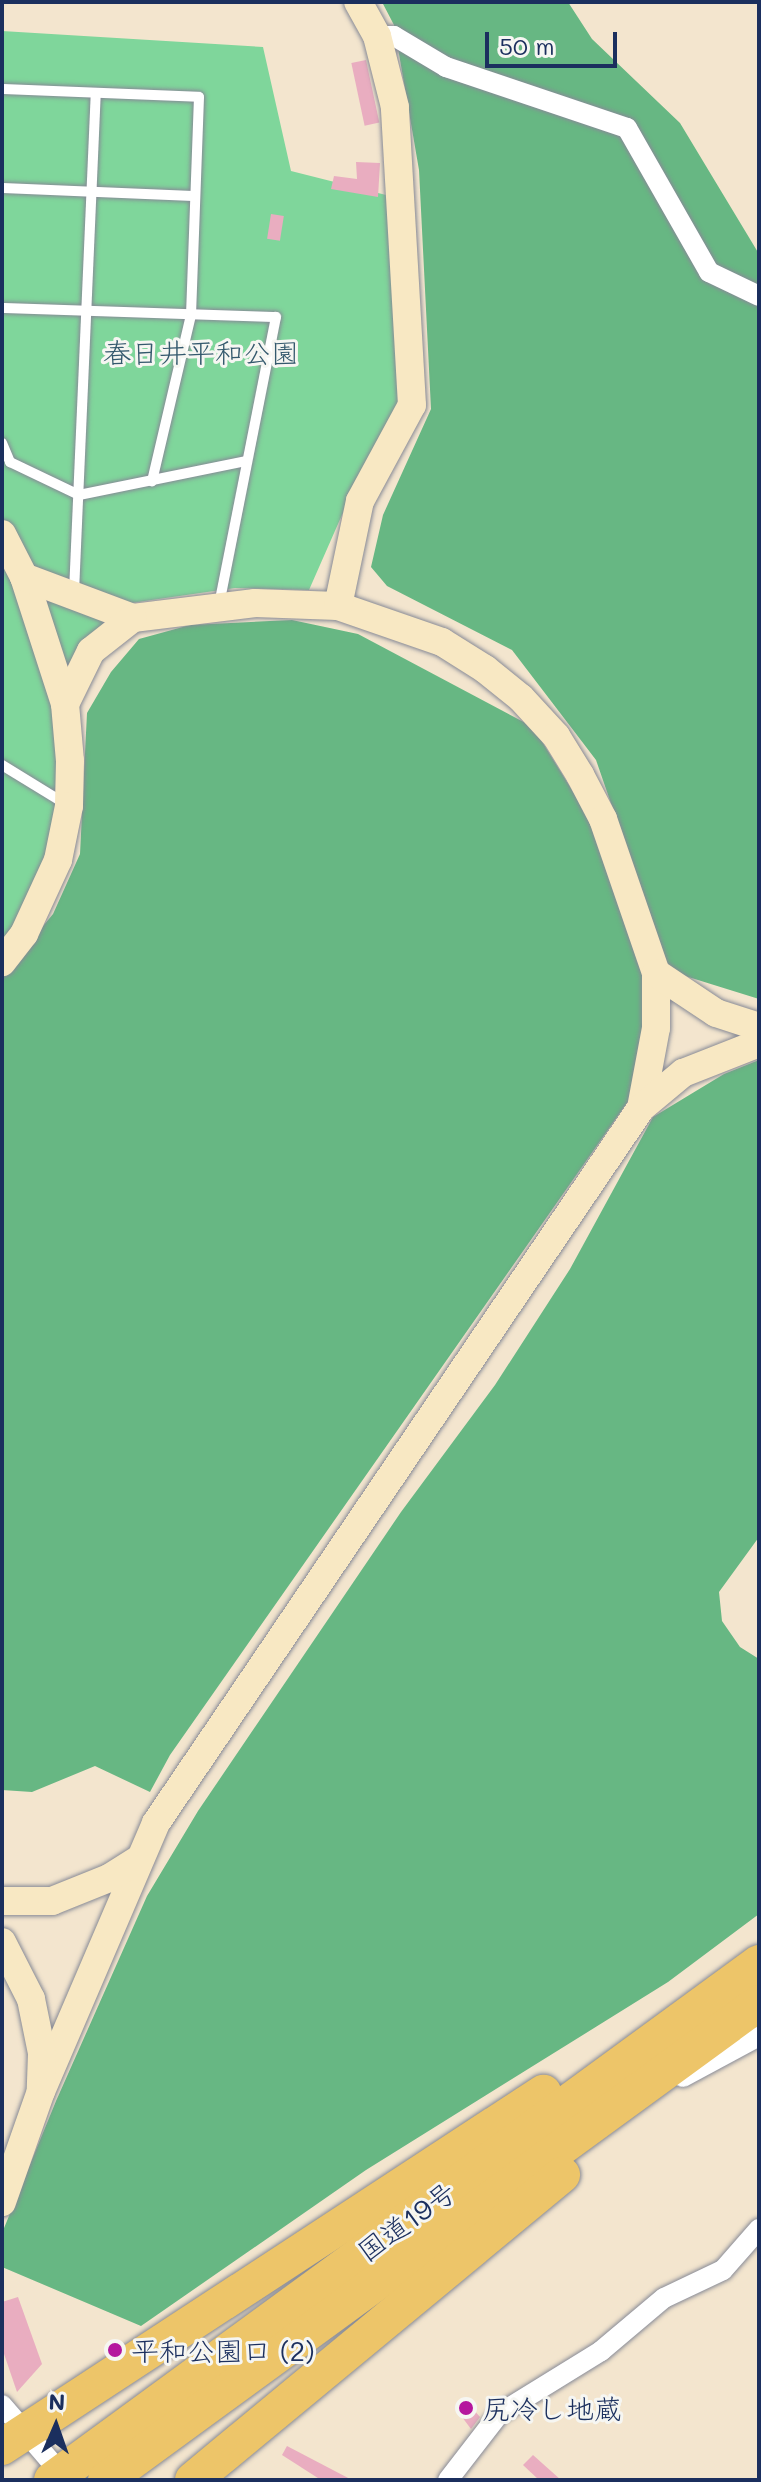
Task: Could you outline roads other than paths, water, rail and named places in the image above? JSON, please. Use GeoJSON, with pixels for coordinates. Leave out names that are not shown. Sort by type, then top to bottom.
{"type":"FeatureCollection","features":[{"type":"Feature","properties":{"kind":"highway","name":"国道19号"},"geometry":{"type":"LineString","coordinates":[[106,2480],[694,2030],[759,1963]]}},
{"type":"Feature","properties":{"kind":"highway","name":"国道19号"},"geometry":{"type":"LineString","coordinates":[[52,2472],[694,2030],[759,2003]]}},
{"type":"Feature","properties":{"kind":"highway"},"geometry":{"type":"LineString","coordinates":[[9,2428],[654,2023],[694,2030],[683,2077],[193,2480]]}},
{"type":"Feature","properties":{"kind":"street"},"geometry":{"type":"LineString","coordinates":[[338,606],[360,501],[412,405],[395,107],[377,36],[358,2]]}},
{"type":"Feature","properties":{"kind":"street"},"geometry":{"type":"LineString","coordinates":[[377,36],[394,36],[446,67],[627,128],[709,272],[759,296]]}},
{"type":"Feature","properties":{"kind":"street"},"geometry":{"type":"LineString","coordinates":[[2,534],[24,577],[65,704],[69,806],[58,860],[44,894],[2,962]]}},
{"type":"Feature","properties":{"kind":"street"},"geometry":{"type":"LineString","coordinates":[[24,577],[73,598],[133,618],[218,606],[338,606],[442,642],[521,698],[556,736],[603,819],[656,973],[656,1028],[641,1108]]}},
{"type":"Feature","properties":{"kind":"street"},"geometry":{"type":"LineString","coordinates":[[65,704],[91,651],[133,618]]}},
{"type":"Feature","properties":{"kind":"street"},"geometry":{"type":"LineString","coordinates":[[656,973],[716,1013],[759,1027]]}},
{"type":"Feature","properties":{"kind":"street"},"geometry":{"type":"LineString","coordinates":[[2,2202],[41,2091],[156,1823],[641,1108],[683,1073],[759,1043]]}},
{"type":"Feature","properties":{"kind":"street"},"geometry":{"type":"LineString","coordinates":[[2,1901],[52,1901],[109,1878],[139,1859]]}},
{"type":"Feature","properties":{"kind":"street"},"geometry":{"type":"LineString","coordinates":[[2,1942],[38,2024],[41,2091]]}},
{"type":"Feature","properties":{"kind":"street"},"geometry":{"type":"LineString","coordinates":[[683,2077],[759,2036]]}},
{"type":"Feature","properties":{"kind":"street"},"geometry":{"type":"LineString","coordinates":[[448,2480],[499,2414],[601,2351],[664,2298],[723,2270],[759,2229]]}},
{"type":"Feature","properties":{"kind":"street"},"geometry":{"type":"LineString","coordinates":[[9,2428],[52,2472]]}},
{"type":"Feature","properties":{"kind":"lane"},"geometry":{"type":"LineString","coordinates":[[2,89],[199,97],[191,315],[152,481]]}},
{"type":"Feature","properties":{"kind":"lane"},"geometry":{"type":"LineString","coordinates":[[73,598],[96,93]]}},
{"type":"Feature","properties":{"kind":"lane"},"geometry":{"type":"LineString","coordinates":[[2,188],[194,196]]}},
{"type":"Feature","properties":{"kind":"lane"},"geometry":{"type":"LineString","coordinates":[[2,308],[276,317],[218,606]]}},
{"type":"Feature","properties":{"kind":"lane"},"geometry":{"type":"LineString","coordinates":[[2,443],[10,462],[79,495],[246,461]]}},
{"type":"Feature","properties":{"kind":"lane"},"geometry":{"type":"LineString","coordinates":[[2,765],[69,806]]}},
{"type":"Feature","properties":{"kind":"place","name":"平和公園口 (2)"},"geometry":{"type":"Point","coordinates":[115,2350]}},
{"type":"Feature","properties":{"kind":"place","name":"尻冷し地蔵"},"geometry":{"type":"Point","coordinates":[466,2408]}},
{"type":"Feature","properties":{"kind":"park label","name":"春日井平和公園"},"geometry":{"type":"Point","coordinates":[201,352]}}]}
